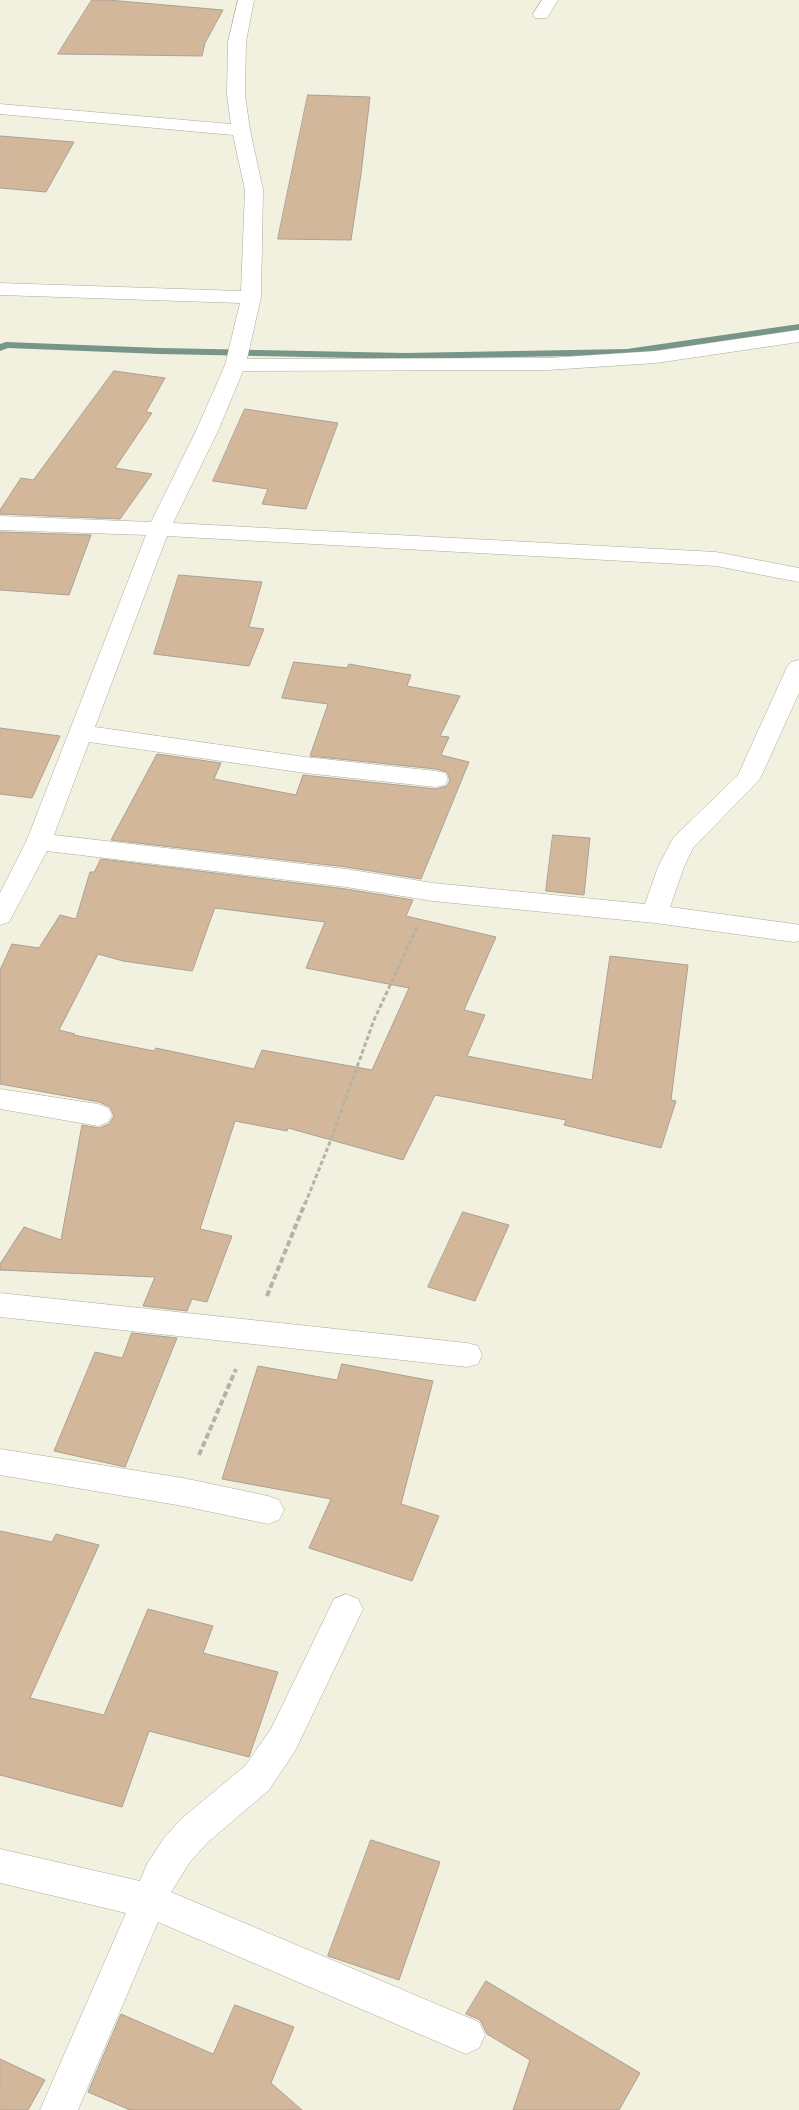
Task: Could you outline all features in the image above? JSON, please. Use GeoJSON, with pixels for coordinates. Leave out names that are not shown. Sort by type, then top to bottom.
{"type":"FeatureCollection","features":[{"type":"Feature","properties":{"kind":"street"},"geometry":{"type":"LineString","coordinates":[[0,916],[11,877],[39,842],[159,529],[207,431],[236,362],[251,297],[254,190],[241,130],[236,95],[237,42],[246,0]]}},
{"type":"Feature","properties":{"kind":"street"},"geometry":{"type":"LineString","coordinates":[[0,109],[241,130]]}},
{"type":"Feature","properties":{"kind":"street"},"geometry":{"type":"LineString","coordinates":[[0,289],[251,297]]}},
{"type":"Feature","properties":{"kind":"street"},"geometry":{"type":"LineString","coordinates":[[236,362],[538,364],[606,361],[656,357],[799,336]]}},
{"type":"Feature","properties":{"kind":"street"},"geometry":{"type":"LineString","coordinates":[[0,523],[159,529],[716,559],[799,575]]}},
{"type":"Feature","properties":{"kind":"street"},"geometry":{"type":"LineString","coordinates":[[655,914],[670,867],[682,844],[748,779],[799,667]]}},
{"type":"Feature","properties":{"kind":"street"},"geometry":{"type":"LineString","coordinates":[[80,733],[305,764],[436,779]]}},
{"type":"Feature","properties":{"kind":"street"},"geometry":{"type":"LineString","coordinates":[[39,842],[346,878],[433,892],[655,914],[794,933]]}},
{"type":"Feature","properties":{"kind":"street"},"geometry":{"type":"LineString","coordinates":[[0,1099],[98,1114]]}},
{"type":"Feature","properties":{"kind":"street"},"geometry":{"type":"LineString","coordinates":[[0,1305],[467,1355]]}},
{"type":"Feature","properties":{"kind":"street"},"geometry":{"type":"LineString","coordinates":[[0,1462],[183,1492],[268,1510]]}},
{"type":"Feature","properties":{"kind":"street"},"geometry":{"type":"LineString","coordinates":[[59,2110],[160,1876],[177,1850],[194,1831],[257,1778],[283,1740],[346,1609]]}},
{"type":"Feature","properties":{"kind":"street"},"geometry":{"type":"LineString","coordinates":[[0,1866],[150,1901],[466,2035]]}},
{"type":"Feature","properties":{"kind":"path"},"geometry":{"type":"LineString","coordinates":[[183,1492],[252,1332],[330,1142],[374,1020],[433,892]]}},
{"type":"Feature","properties":{"kind":"building"},"geometry":{"type":"Polygon","coordinates":[[[92,0],[223,10],[205,43],[202,56],[58,54],[92,0]]]}},
{"type":"Feature","properties":{"kind":"building"},"geometry":{"type":"Polygon","coordinates":[[[308,95],[370,97],[351,240],[278,239],[308,95]]]}},
{"type":"Feature","properties":{"kind":"building"},"geometry":{"type":"Polygon","coordinates":[[[0,136],[74,142],[46,192],[0,188],[0,136]]]}},
{"type":"Feature","properties":{"kind":"building"},"geometry":{"type":"Polygon","coordinates":[[[114,371],[165,378],[146,412],[152,413],[115,468],[152,474],[120,519],[0,514],[0,510],[21,478],[33,480],[114,371]]]}},
{"type":"Feature","properties":{"kind":"building"},"geometry":{"type":"Polygon","coordinates":[[[245,409],[338,423],[306,509],[262,504],[268,489],[213,481],[245,409]]]}},
{"type":"Feature","properties":{"kind":"building"},"geometry":{"type":"Polygon","coordinates":[[[0,532],[91,535],[69,595],[0,590],[0,532]]]}},
{"type":"Feature","properties":{"kind":"building"},"geometry":{"type":"Polygon","coordinates":[[[179,575],[262,582],[249,627],[264,629],[249,666],[154,654],[179,575]]]}},
{"type":"Feature","properties":{"kind":"building"},"geometry":{"type":"Polygon","coordinates":[[[294,662],[347,668],[349,664],[411,675],[407,686],[460,696],[440,736],[449,737],[441,755],[469,762],[421,879],[346,867],[111,840],[157,754],[221,763],[214,779],[296,795],[303,775],[436,789],[447,786],[450,780],[447,772],[436,769],[310,756],[328,704],[282,698],[294,662]]]}},
{"type":"Feature","properties":{"kind":"building"},"geometry":{"type":"Polygon","coordinates":[[[0,728],[60,736],[32,798],[0,794],[0,728]]]}},
{"type":"Feature","properties":{"kind":"building"},"geometry":{"type":"Polygon","coordinates":[[[553,835],[590,838],[584,895],[546,891],[553,835]]]}},
{"type":"Feature","properties":{"kind":"building"},"geometry":{"type":"Polygon","coordinates":[[[101,859],[346,889],[413,900],[406,916],[496,937],[464,1010],[485,1015],[467,1056],[592,1080],[610,956],[688,965],[671,1100],[676,1101],[661,1148],[564,1125],[566,1120],[435,1095],[403,1160],[288,1128],[287,1131],[235,1121],[200,1229],[232,1236],[207,1302],[192,1299],[187,1311],[143,1306],[155,1277],[0,1270],[0,1264],[24,1227],[61,1240],[82,1125],[99,1128],[109,1124],[114,1116],[110,1107],[99,1102],[0,1084],[0,970],[12,944],[39,948],[60,915],[76,919],[90,872],[94,872],[101,859]],[[215,908],[192,971],[123,961],[98,954],[59,1030],[74,1035],[154,1051],[156,1048],[254,1069],[262,1050],[372,1070],[409,988],[306,968],[325,922],[215,908]]]}},
{"type":"Feature","properties":{"kind":"building"},"geometry":{"type":"Polygon","coordinates":[[[463,1212],[509,1225],[475,1301],[428,1287],[463,1212]]]}},
{"type":"Feature","properties":{"kind":"building"},"geometry":{"type":"Polygon","coordinates":[[[132,1333],[177,1338],[125,1467],[54,1451],[95,1352],[122,1358],[132,1333]]]}},
{"type":"Feature","properties":{"kind":"building"},"geometry":{"type":"Polygon","coordinates":[[[342,1364],[433,1381],[401,1504],[439,1516],[412,1581],[309,1548],[331,1499],[222,1479],[258,1366],[337,1380],[342,1364]]]}},
{"type":"Feature","properties":{"kind":"building"},"geometry":{"type":"Polygon","coordinates":[[[0,1531],[52,1542],[56,1534],[99,1545],[30,1698],[104,1715],[148,1609],[213,1626],[203,1653],[278,1672],[249,1757],[149,1731],[122,1807],[0,1775],[0,1531]]]}},
{"type":"Feature","properties":{"kind":"building"},"geometry":{"type":"Polygon","coordinates":[[[371,1840],[440,1862],[399,1980],[328,1956],[371,1840]]]}},
{"type":"Feature","properties":{"kind":"building"},"geometry":{"type":"Polygon","coordinates":[[[486,1981],[640,2073],[619,2110],[513,2110],[530,2060],[487,2034],[480,2020],[466,2014],[486,1981]]]}},
{"type":"Feature","properties":{"kind":"building"},"geometry":{"type":"Polygon","coordinates":[[[235,2005],[294,2027],[271,2083],[302,2110],[130,2110],[88,2092],[121,2014],[213,2054],[235,2005]]]}},
{"type":"Feature","properties":{"kind":"building"},"geometry":{"type":"Polygon","coordinates":[[[0,2059],[45,2080],[28,2110],[0,2110],[0,2059]]]}},
{"type":"Feature","properties":{"kind":"waterway"},"geometry":{"type":"LineString","coordinates":[[0,348],[6,345],[160,351],[405,356],[627,352],[799,327]]}}]}
